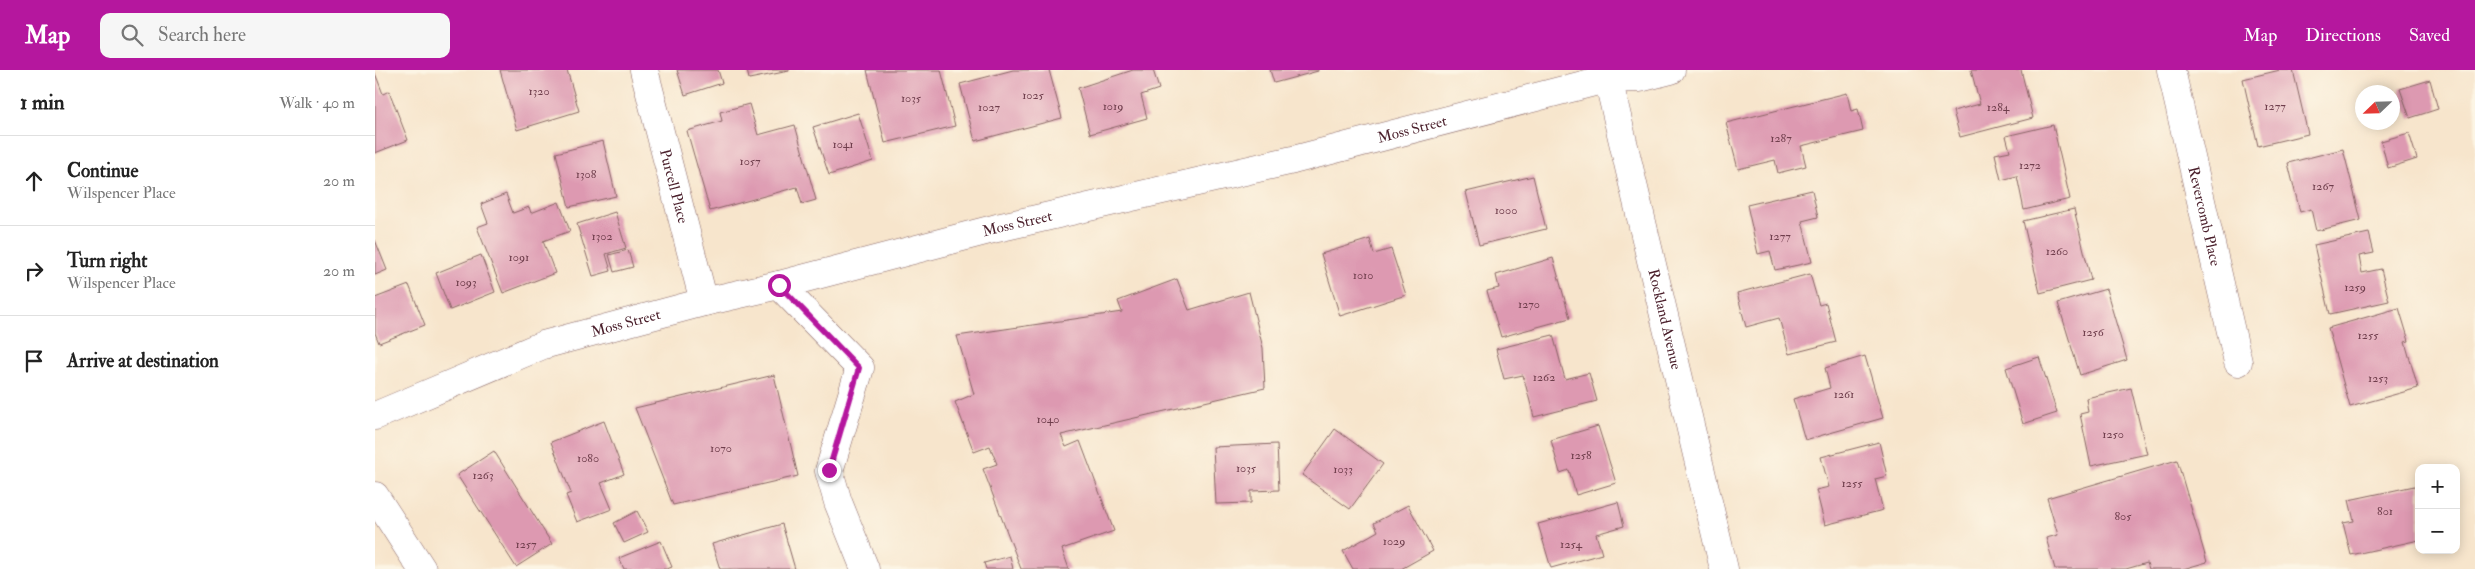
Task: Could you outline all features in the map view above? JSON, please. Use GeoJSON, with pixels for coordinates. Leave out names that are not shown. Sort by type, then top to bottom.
{"type":"FeatureCollection","features":[{"type":"Feature","properties":{"kind":"street","name":"Purcell Place"},"geometry":{"type":"LineString","coordinates":[[644,70],[704,302]]}},
{"type":"Feature","properties":{"kind":"street","name":"Moss Street"},"geometry":{"type":"LineString","coordinates":[[375,416],[543,345],[704,302],[779,285],[997,228],[1293,160],[1606,74],[1640,78],[1671,70]]}},
{"type":"Feature","properties":{"kind":"street","name":"Revercomb Place"},"geometry":{"type":"LineString","coordinates":[[2171,70],[2237,362]]}},
{"type":"Feature","properties":{"kind":"street","name":"Rockland Avenue"},"geometry":{"type":"LineString","coordinates":[[1606,74],[1724,569]]}},
{"type":"Feature","properties":{"kind":"street"},"geometry":{"type":"LineString","coordinates":[[779,285],[859,368],[829,470],[838,502],[865,569]]}},
{"type":"Feature","properties":{"kind":"street"},"geometry":{"type":"LineString","coordinates":[[375,496],[422,569]]}},
{"type":"Feature","properties":{"kind":"building"},"geometry":{"type":"Polygon","coordinates":[[[500,70],[567,70],[579,111],[517,130],[500,70]]]}},
{"type":"Feature","properties":{"kind":"building"},"geometry":{"type":"Polygon","coordinates":[[[677,70],[718,70],[722,83],[685,95],[677,70]]]}},
{"type":"Feature","properties":{"kind":"building"},"geometry":{"type":"Polygon","coordinates":[[[747,70],[789,70],[789,71],[749,79],[747,70]]]}},
{"type":"Feature","properties":{"kind":"building"},"geometry":{"type":"Polygon","coordinates":[[[867,70],[941,70],[955,126],[885,143],[867,70]]]}},
{"type":"Feature","properties":{"kind":"building"},"geometry":{"type":"Polygon","coordinates":[[[1013,70],[1049,70],[1062,118],[975,141],[960,84],[1013,70]]]}},
{"type":"Feature","properties":{"kind":"building"},"geometry":{"type":"Polygon","coordinates":[[[1133,70],[1153,70],[1159,89],[1141,95],[1147,118],[1090,134],[1078,88],[1133,70]]]}},
{"type":"Feature","properties":{"kind":"building"},"geometry":{"type":"Polygon","coordinates":[[[1270,70],[1318,70],[1318,71],[1274,83],[1270,70]]]}},
{"type":"Feature","properties":{"kind":"building"},"geometry":{"type":"Polygon","coordinates":[[[1971,70],[2021,70],[2033,118],[1960,137],[1953,111],[1980,104],[1971,70]]]}},
{"type":"Feature","properties":{"kind":"building"},"geometry":{"type":"Polygon","coordinates":[[[2280,70],[2293,70],[2308,134],[2258,146],[2243,79],[2280,70]]]}},
{"type":"Feature","properties":{"kind":"building"},"geometry":{"type":"Polygon","coordinates":[[[375,73],[383,94],[389,91],[408,140],[375,153],[375,73]]]}},
{"type":"Feature","properties":{"kind":"building"},"geometry":{"type":"Polygon","coordinates":[[[2430,80],[2438,109],[2410,118],[2400,89],[2430,80]]]}},
{"type":"Feature","properties":{"kind":"building"},"geometry":{"type":"Polygon","coordinates":[[[1847,93],[1851,111],[1858,109],[1863,131],[1801,146],[1806,166],[1778,173],[1775,160],[1738,169],[1726,123],[1847,93]]]}},
{"type":"Feature","properties":{"kind":"building"},"geometry":{"type":"Polygon","coordinates":[[[749,104],[758,135],[795,125],[816,200],[802,204],[797,187],[710,211],[687,131],[722,121],[720,112],[749,104]]]}},
{"type":"Feature","properties":{"kind":"building"},"geometry":{"type":"Polygon","coordinates":[[[858,113],[873,161],[829,175],[813,127],[858,113]]]}},
{"type":"Feature","properties":{"kind":"building"},"geometry":{"type":"Polygon","coordinates":[[[2053,125],[2070,199],[2024,210],[2017,176],[2001,180],[1995,154],[2010,151],[2006,136],[2053,125]]]}},
{"type":"Feature","properties":{"kind":"building"},"geometry":{"type":"Polygon","coordinates":[[[2409,133],[2417,159],[2388,168],[2381,141],[2409,133]]]}},
{"type":"Feature","properties":{"kind":"building"},"geometry":{"type":"Polygon","coordinates":[[[603,141],[616,196],[569,207],[556,153],[603,141]]]}},
{"type":"Feature","properties":{"kind":"building"},"geometry":{"type":"Polygon","coordinates":[[[2343,149],[2361,220],[2316,231],[2311,209],[2300,212],[2288,163],[2343,149]]]}},
{"type":"Feature","properties":{"kind":"building"},"geometry":{"type":"Polygon","coordinates":[[[1533,176],[1546,229],[1479,245],[1466,192],[1533,176]]]}},
{"type":"Feature","properties":{"kind":"building"},"geometry":{"type":"Polygon","coordinates":[[[1812,190],[1818,217],[1802,221],[1812,262],[1775,270],[1770,251],[1758,254],[1747,205],[1812,190]]]}},
{"type":"Feature","properties":{"kind":"building"},"geometry":{"type":"Polygon","coordinates":[[[506,194],[513,213],[529,207],[531,213],[559,202],[570,231],[543,241],[555,273],[503,293],[477,227],[488,223],[481,204],[506,194]]]}},
{"type":"Feature","properties":{"kind":"building"},"geometry":{"type":"Polygon","coordinates":[[[2074,209],[2091,280],[2040,293],[2023,221],[2074,209]]]}},
{"type":"Feature","properties":{"kind":"building"},"geometry":{"type":"Polygon","coordinates":[[[615,212],[626,248],[606,254],[611,271],[593,276],[577,224],[615,212]]]}},
{"type":"Feature","properties":{"kind":"building"},"geometry":{"type":"Polygon","coordinates":[[[2369,233],[2374,253],[2359,256],[2362,273],[2381,269],[2389,301],[2330,314],[2314,245],[2369,233]]]}},
{"type":"Feature","properties":{"kind":"building"},"geometry":{"type":"Polygon","coordinates":[[[1370,239],[1374,254],[1391,249],[1406,295],[1340,316],[1321,254],[1370,239]]]}},
{"type":"Feature","properties":{"kind":"building"},"geometry":{"type":"Polygon","coordinates":[[[375,240],[387,270],[375,275],[375,240]]]}},
{"type":"Feature","properties":{"kind":"building"},"geometry":{"type":"Polygon","coordinates":[[[628,250],[633,267],[614,272],[609,255],[628,250]]]}},
{"type":"Feature","properties":{"kind":"building"},"geometry":{"type":"Polygon","coordinates":[[[481,255],[495,292],[450,310],[436,273],[481,255]]]}},
{"type":"Feature","properties":{"kind":"building"},"geometry":{"type":"Polygon","coordinates":[[[1553,258],[1570,318],[1501,337],[1487,291],[1499,288],[1496,275],[1553,258]]]}},
{"type":"Feature","properties":{"kind":"building"},"geometry":{"type":"Polygon","coordinates":[[[1810,274],[1819,305],[1826,303],[1836,342],[1789,354],[1779,318],[1746,327],[1737,293],[1810,274]]]}},
{"type":"Feature","properties":{"kind":"building"},"geometry":{"type":"Polygon","coordinates":[[[1177,279],[1189,310],[1249,292],[1263,348],[1265,388],[1061,435],[1066,447],[1080,441],[1114,531],[1062,549],[1069,569],[1021,569],[983,469],[997,464],[990,446],[974,452],[955,402],[974,394],[957,336],[1122,312],[1118,301],[1177,279]]]}},
{"type":"Feature","properties":{"kind":"building"},"geometry":{"type":"Polygon","coordinates":[[[409,285],[425,325],[379,343],[375,333],[375,298],[409,285]]]}},
{"type":"Feature","properties":{"kind":"building"},"geometry":{"type":"Polygon","coordinates":[[[2106,289],[2127,360],[2080,375],[2058,303],[2106,289]]]}},
{"type":"Feature","properties":{"kind":"building"},"geometry":{"type":"Polygon","coordinates":[[[2399,308],[2409,341],[2405,342],[2418,388],[2350,407],[2328,328],[2399,308]]]}},
{"type":"Feature","properties":{"kind":"building"},"geometry":{"type":"Polygon","coordinates":[[[1553,335],[1565,379],[1589,373],[1597,401],[1534,417],[1523,375],[1504,379],[1496,349],[1553,335]]]}},
{"type":"Feature","properties":{"kind":"building"},"geometry":{"type":"Polygon","coordinates":[[[1865,356],[1883,418],[1805,440],[1793,399],[1830,388],[1825,368],[1865,356]]]}},
{"type":"Feature","properties":{"kind":"building"},"geometry":{"type":"Polygon","coordinates":[[[2039,357],[2057,413],[2023,424],[2006,368],[2039,357]]]}},
{"type":"Feature","properties":{"kind":"building"},"geometry":{"type":"Polygon","coordinates":[[[774,375],[798,476],[673,505],[635,408],[774,375]]]}},
{"type":"Feature","properties":{"kind":"building"},"geometry":{"type":"Polygon","coordinates":[[[2131,388],[2147,454],[2091,466],[2080,414],[2088,412],[2086,398],[2131,388]]]}},
{"type":"Feature","properties":{"kind":"building"},"geometry":{"type":"Polygon","coordinates":[[[604,421],[624,474],[601,483],[612,509],[577,522],[566,495],[571,493],[551,442],[604,421]]]}},
{"type":"Feature","properties":{"kind":"building"},"geometry":{"type":"Polygon","coordinates":[[[1598,426],[1616,483],[1576,495],[1569,470],[1560,473],[1551,440],[1598,426]]]}},
{"type":"Feature","properties":{"kind":"building"},"geometry":{"type":"Polygon","coordinates":[[[1335,429],[1383,464],[1350,509],[1302,475],[1335,429]]]}},
{"type":"Feature","properties":{"kind":"building"},"geometry":{"type":"Polygon","coordinates":[[[1879,442],[1887,476],[1875,479],[1883,510],[1825,525],[1816,490],[1829,487],[1821,457],[1879,442]]]}},
{"type":"Feature","properties":{"kind":"building"},"geometry":{"type":"Polygon","coordinates":[[[1277,444],[1279,490],[1251,491],[1251,503],[1216,504],[1213,447],[1277,444]]]}},
{"type":"Feature","properties":{"kind":"building"},"geometry":{"type":"Polygon","coordinates":[[[494,451],[552,544],[516,567],[457,475],[494,451]]]}},
{"type":"Feature","properties":{"kind":"building"},"geometry":{"type":"Polygon","coordinates":[[[2177,460],[2207,562],[2183,569],[2149,569],[2147,563],[2126,569],[2055,569],[2046,538],[2058,535],[2047,498],[2177,460]]]}},
{"type":"Feature","properties":{"kind":"building"},"geometry":{"type":"Polygon","coordinates":[[[2415,486],[2415,541],[2351,555],[2343,523],[2354,521],[2349,500],[2415,486]]]}},
{"type":"Feature","properties":{"kind":"building"},"geometry":{"type":"Polygon","coordinates":[[[1618,502],[1624,526],[1596,534],[1602,554],[1551,568],[1538,524],[1618,502]]]}},
{"type":"Feature","properties":{"kind":"building"},"geometry":{"type":"Polygon","coordinates":[[[1408,505],[1433,551],[1401,569],[1353,569],[1343,551],[1378,531],[1374,523],[1408,505]]]}},
{"type":"Feature","properties":{"kind":"building"},"geometry":{"type":"Polygon","coordinates":[[[637,511],[648,532],[624,543],[614,523],[637,511]]]}},
{"type":"Feature","properties":{"kind":"building"},"geometry":{"type":"Polygon","coordinates":[[[782,524],[795,569],[720,569],[712,544],[782,524]]]}},
{"type":"Feature","properties":{"kind":"building"},"geometry":{"type":"Polygon","coordinates":[[[661,541],[672,567],[667,569],[624,569],[619,558],[661,541]]]}},
{"type":"Feature","properties":{"kind":"building"},"geometry":{"type":"Polygon","coordinates":[[[1010,556],[1013,569],[986,569],[984,563],[1010,556]]]}},
{"type":"Feature","properties":{"kind":"route"},"geometry":{"type":"LineString","coordinates":[[779,285],[859,368],[829,470]]}}]}
